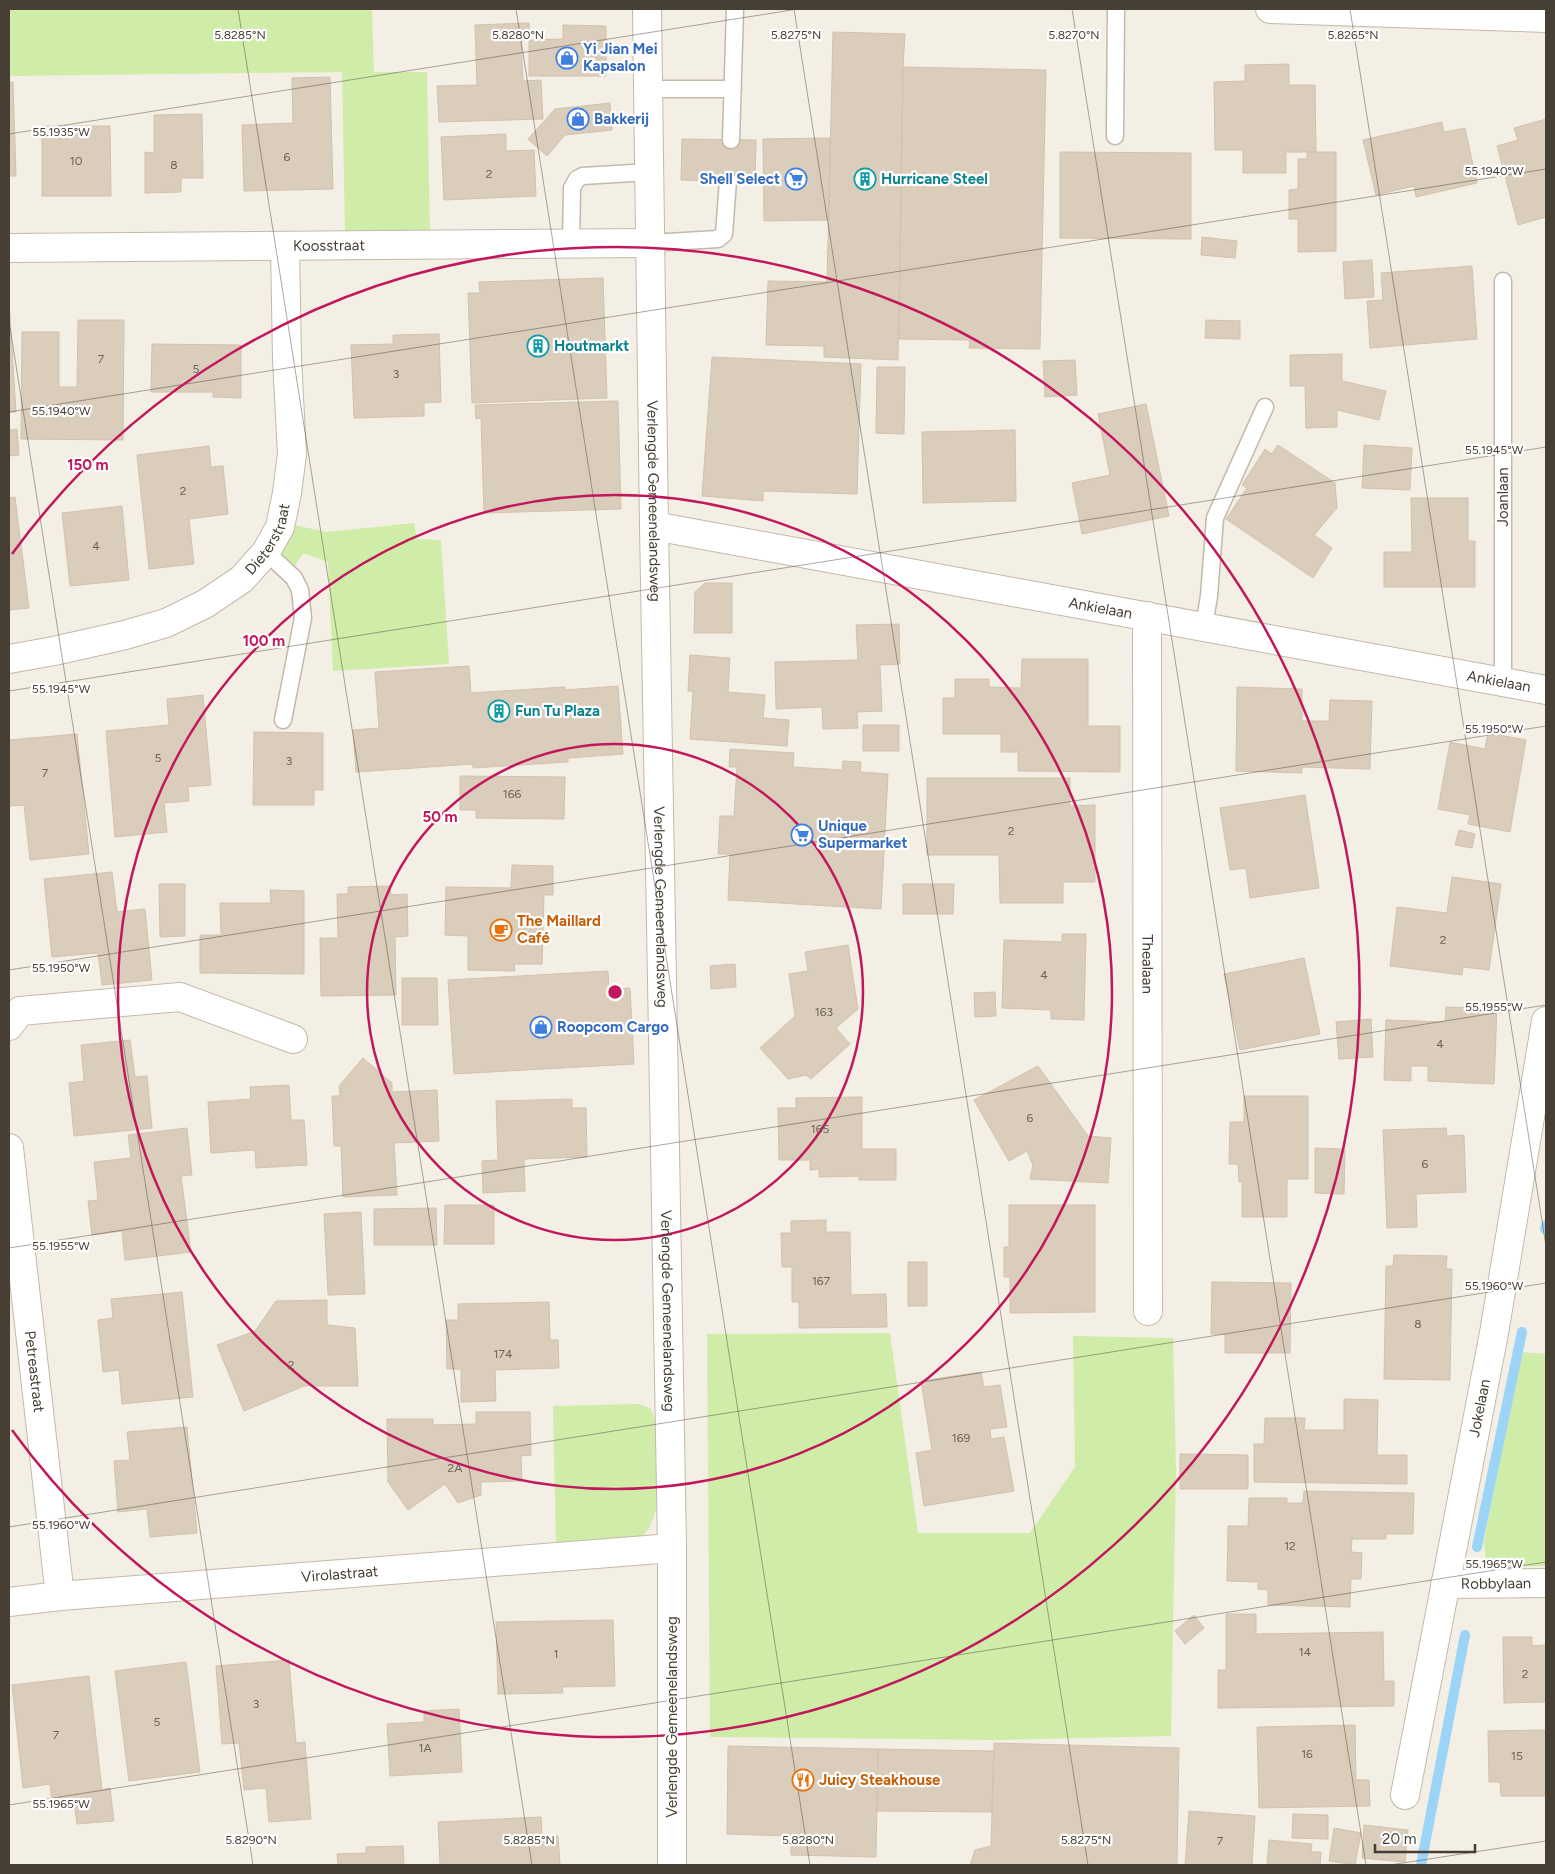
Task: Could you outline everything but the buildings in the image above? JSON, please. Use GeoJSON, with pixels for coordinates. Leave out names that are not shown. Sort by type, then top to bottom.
{"type":"FeatureCollection","features":[{"type":"Feature","properties":{"kind":"street","name":"Verlengde Gemeenelandsweg"},"geometry":{"type":"LineString","coordinates":[[647,9],[672,1548],[672,1865]]}},
{"type":"Feature","properties":{"kind":"street"},"geometry":{"type":"LineString","coordinates":[[1270,9],[1546,18]]}},
{"type":"Feature","properties":{"kind":"street","name":"Koosstraat"},"geometry":{"type":"LineString","coordinates":[[9,248],[650,243]]}},
{"type":"Feature","properties":{"kind":"street","name":"Dieterstraat"},"geometry":{"type":"LineString","coordinates":[[9,660],[125,635],[166,623],[205,604],[242,579],[266,552],[280,527],[292,454],[285,246]]}},
{"type":"Feature","properties":{"kind":"street","name":"Ankielaan"},"geometry":{"type":"LineString","coordinates":[[654,526],[1546,690]]}},
{"type":"Feature","properties":{"kind":"street","name":"Thealaan"},"geometry":{"type":"LineString","coordinates":[[1147,616],[1148,1311]]}},
{"type":"Feature","properties":{"kind":"street"},"geometry":{"type":"LineString","coordinates":[[9,1026],[20,1011],[180,997],[293,1039]]}},
{"type":"Feature","properties":{"kind":"street","name":"Jokelaan"},"geometry":{"type":"LineString","coordinates":[[1405,1796],[1494,1333],[1546,1021]]}},
{"type":"Feature","properties":{"kind":"street","name":"Petreastraat"},"geometry":{"type":"LineString","coordinates":[[9,1148],[60,1596]]}},
{"type":"Feature","properties":{"kind":"street","name":"Virolastraat"},"geometry":{"type":"LineString","coordinates":[[9,1602],[60,1596],[672,1548]]}},
{"type":"Feature","properties":{"kind":"street","name":"Robbylaan"},"geometry":{"type":"LineString","coordinates":[[1445,1584],[1546,1584]]}},
{"type":"Feature","properties":{"kind":"lane"},"geometry":{"type":"LineString","coordinates":[[731,140],[735,9]]}},
{"type":"Feature","properties":{"kind":"lane"},"geometry":{"type":"LineString","coordinates":[[1115,136],[1116,9]]}},
{"type":"Feature","properties":{"kind":"lane"},"geometry":{"type":"LineString","coordinates":[[648,89],[733,89]]}},
{"type":"Feature","properties":{"kind":"lane"},"geometry":{"type":"LineString","coordinates":[[571,244],[572,188],[577,179],[583,176],[649,172]]}},
{"type":"Feature","properties":{"kind":"lane"},"geometry":{"type":"LineString","coordinates":[[650,243],[718,239],[724,234],[728,181]]}},
{"type":"Feature","properties":{"kind":"lane","name":"Joanlaan"},"geometry":{"type":"LineString","coordinates":[[1502,281],[1503,682]]}},
{"type":"Feature","properties":{"kind":"lane"},"geometry":{"type":"LineString","coordinates":[[1204,626],[1209,596],[1214,518],[1266,407]]}},
{"type":"Feature","properties":{"kind":"lane"},"geometry":{"type":"LineString","coordinates":[[266,552],[294,578],[300,590],[303,618],[283,720]]}},
{"type":"Feature","properties":{"kind":"green space"},"geometry":{"type":"Polygon","coordinates":[[[9,9],[372,9],[374,72],[427,72],[430,234],[345,234],[342,72],[9,76],[9,9]]]}},
{"type":"Feature","properties":{"kind":"green space"},"geometry":{"type":"Polygon","coordinates":[[[414,523],[417,539],[441,540],[449,664],[333,671],[328,562],[303,553],[294,567],[277,553],[289,524],[327,532],[414,523]]]}},
{"type":"Feature","properties":{"kind":"green space"},"geometry":{"type":"Polygon","coordinates":[[[890,1333],[918,1533],[1030,1533],[1075,1467],[1073,1336],[1173,1338],[1176,1470],[1171,1736],[999,1740],[710,1737],[707,1334],[890,1333]]]}},
{"type":"Feature","properties":{"kind":"green space"},"geometry":{"type":"Polygon","coordinates":[[[1521,1352],[1546,1354],[1546,1566],[1486,1567],[1484,1541],[1521,1352]]]}},
{"type":"Feature","properties":{"kind":"green space"},"geometry":{"type":"Polygon","coordinates":[[[639,1404],[651,1409],[656,1423],[656,1510],[650,1527],[641,1538],[556,1548],[553,1406],[639,1404]]]}},
{"type":"Feature","properties":{"kind":"waterway"},"geometry":{"type":"LineString","coordinates":[[1545,1229],[1546,1225]]}},
{"type":"Feature","properties":{"kind":"waterway"},"geometry":{"type":"LineString","coordinates":[[1477,1547],[1522,1332]]}},
{"type":"Feature","properties":{"kind":"waterway"},"geometry":{"type":"LineString","coordinates":[[1421,1865],[1465,1635]]}},
{"type":"Feature","properties":{"kind":"place","name":"Yi Jian Mei Kapsalon"},"geometry":{"type":"Point","coordinates":[567,58]}},
{"type":"Feature","properties":{"kind":"place","name":"Bakkerij"},"geometry":{"type":"Point","coordinates":[578,119]}},
{"type":"Feature","properties":{"kind":"place","name":"Shell Select"},"geometry":{"type":"Point","coordinates":[796,179]}},
{"type":"Feature","properties":{"kind":"place","name":"Hurricane Steel"},"geometry":{"type":"Point","coordinates":[865,179]}},
{"type":"Feature","properties":{"kind":"place","name":"Houtmarkt"},"geometry":{"type":"Point","coordinates":[538,346]}},
{"type":"Feature","properties":{"kind":"place","name":"Fun Tu Plaza"},"geometry":{"type":"Point","coordinates":[499,711]}},
{"type":"Feature","properties":{"kind":"place","name":"Unique Supermarket"},"geometry":{"type":"Point","coordinates":[802,835]}},
{"type":"Feature","properties":{"kind":"place","name":"The Maillard Café"},"geometry":{"type":"Point","coordinates":[501,930]}},
{"type":"Feature","properties":{"kind":"place","name":"Roopcom Cargo"},"geometry":{"type":"Point","coordinates":[541,1027]}},
{"type":"Feature","properties":{"kind":"place","name":"Juicy Steakhouse"},"geometry":{"type":"Point","coordinates":[803,1780]}}]}
